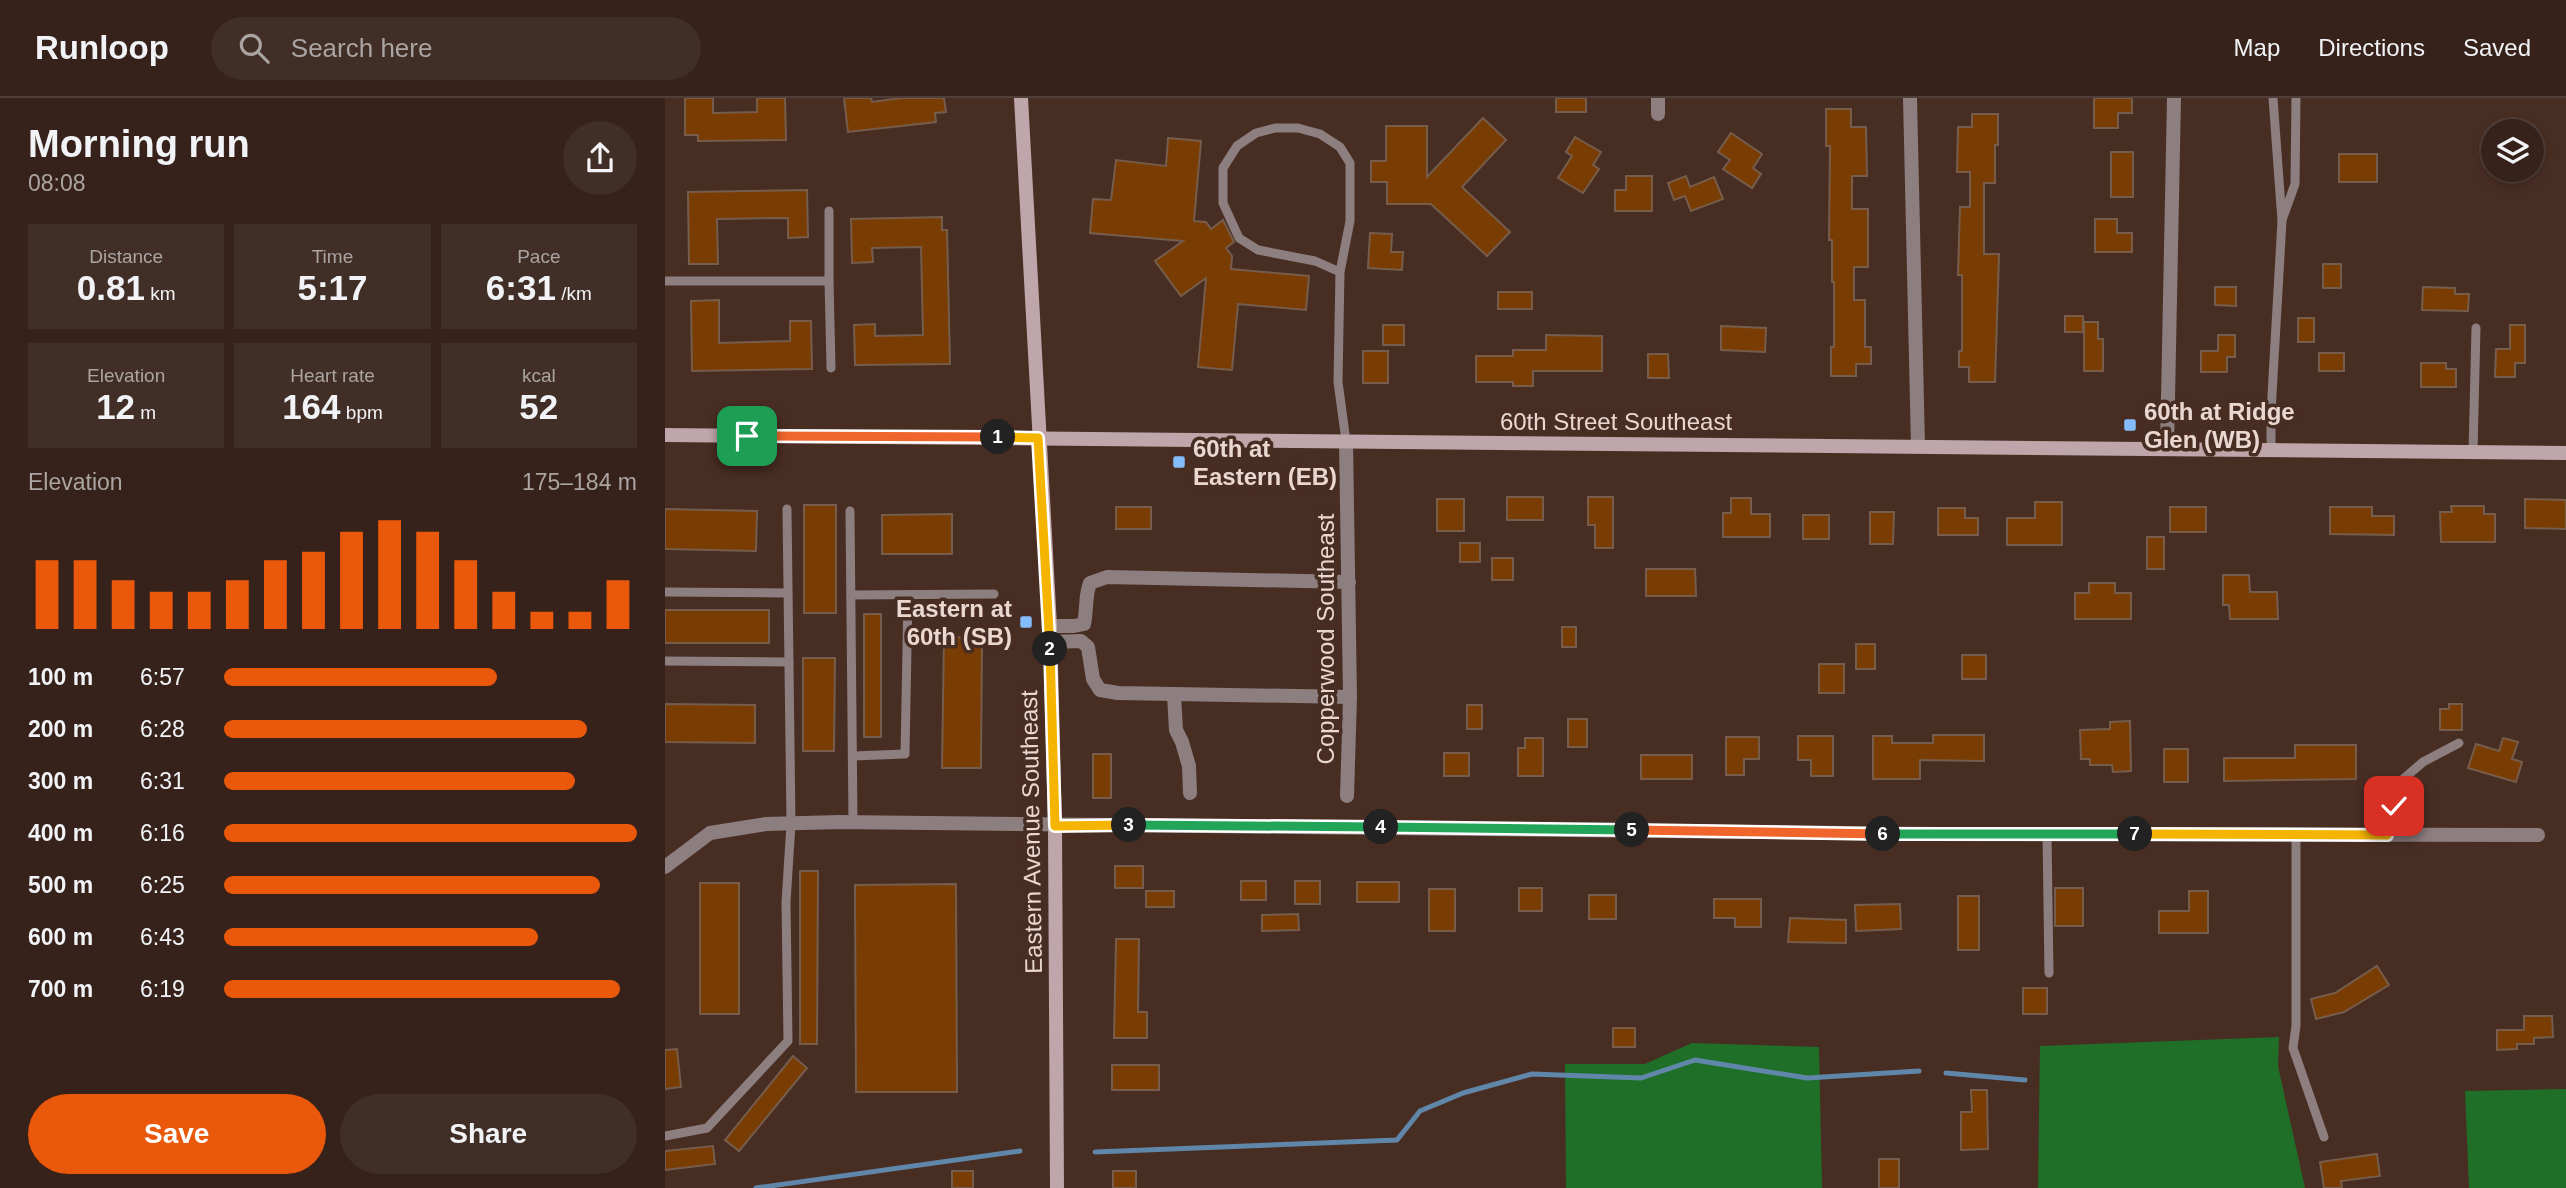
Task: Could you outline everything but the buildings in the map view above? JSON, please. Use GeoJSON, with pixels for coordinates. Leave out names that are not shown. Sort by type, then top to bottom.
{"type":"FeatureCollection","features":[{"type":"Feature","properties":{"kind":"main road","name":"Eastern Avenue Southeast"},"geometry":{"type":"LineString","coordinates":[[1021,98],[1050,626],[1055,826],[1057,1188]]}},
{"type":"Feature","properties":{"kind":"main road","name":"60th Street Southeast"},"geometry":{"type":"LineString","coordinates":[[665,435],[2566,453]]}},
{"type":"Feature","properties":{"kind":"street"},"geometry":{"type":"LineString","coordinates":[[1658,98],[1658,114]]}},
{"type":"Feature","properties":{"kind":"street"},"geometry":{"type":"LineString","coordinates":[[1910,98],[1918,446]]}},
{"type":"Feature","properties":{"kind":"street"},"geometry":{"type":"LineString","coordinates":[[2167,449],[2174,98]]}},
{"type":"Feature","properties":{"kind":"street","name":"Copperwood Southeast"},"geometry":{"type":"LineString","coordinates":[[1346,441],[1350,697],[1347,796]]}},
{"type":"Feature","properties":{"kind":"street"},"geometry":{"type":"LineString","coordinates":[[1050,626],[1084,624],[1090,583],[1107,577],[1349,582]]}},
{"type":"Feature","properties":{"kind":"street"},"geometry":{"type":"LineString","coordinates":[[1050,642],[1081,641],[1089,647],[1093,679],[1100,690],[1118,694],[1350,697]]}},
{"type":"Feature","properties":{"kind":"street"},"geometry":{"type":"LineString","coordinates":[[1174,695],[1176,730],[1189,766],[1190,793]]}},
{"type":"Feature","properties":{"kind":"street"},"geometry":{"type":"LineString","coordinates":[[665,867],[710,833],[767,824],[853,822],[2047,834],[2538,835]]}},
{"type":"Feature","properties":{"kind":"lane"},"geometry":{"type":"LineString","coordinates":[[2271,450],[2282,221],[2273,98]]}},
{"type":"Feature","properties":{"kind":"lane"},"geometry":{"type":"LineString","coordinates":[[2282,221],[2295,184],[2296,98]]}},
{"type":"Feature","properties":{"kind":"lane"},"geometry":{"type":"LineString","coordinates":[[1340,272],[1315,261],[1258,250],[1239,238],[1223,203],[1223,168],[1237,146],[1256,134],[1275,128],[1298,128],[1321,134],[1340,147],[1350,163],[1350,221],[1340,272],[1338,382],[1346,441]]}},
{"type":"Feature","properties":{"kind":"lane"},"geometry":{"type":"LineString","coordinates":[[829,211],[831,368]]}},
{"type":"Feature","properties":{"kind":"lane"},"geometry":{"type":"LineString","coordinates":[[665,281],[829,281]]}},
{"type":"Feature","properties":{"kind":"lane"},"geometry":{"type":"LineString","coordinates":[[2473,452],[2476,328]]}},
{"type":"Feature","properties":{"kind":"lane"},"geometry":{"type":"LineString","coordinates":[[665,1136],[707,1128],[788,1041],[786,902],[791,824],[787,509]]}},
{"type":"Feature","properties":{"kind":"lane"},"geometry":{"type":"LineString","coordinates":[[850,511],[853,822]]}},
{"type":"Feature","properties":{"kind":"lane"},"geometry":{"type":"LineString","coordinates":[[665,592],[788,593]]}},
{"type":"Feature","properties":{"kind":"lane"},"geometry":{"type":"LineString","coordinates":[[851,595],[994,594]]}},
{"type":"Feature","properties":{"kind":"lane"},"geometry":{"type":"LineString","coordinates":[[853,756],[905,754],[908,595]]}},
{"type":"Feature","properties":{"kind":"lane"},"geometry":{"type":"LineString","coordinates":[[665,661],[789,662]]}},
{"type":"Feature","properties":{"kind":"lane"},"geometry":{"type":"LineString","coordinates":[[2387,835],[2402,782],[2423,762],[2459,743]]}},
{"type":"Feature","properties":{"kind":"lane"},"geometry":{"type":"LineString","coordinates":[[2047,834],[2049,972]]}},
{"type":"Feature","properties":{"kind":"lane"},"geometry":{"type":"LineString","coordinates":[[2296,835],[2296,1026],[2293,1048],[2323,1137]]}},
{"type":"Feature","properties":{"kind":"green space"},"geometry":{"type":"Polygon","coordinates":[[[2279,1037],[2278,1066],[2305,1188],[2038,1188],[2040,1046],[2279,1037]]]}},
{"type":"Feature","properties":{"kind":"green space"},"geometry":{"type":"Polygon","coordinates":[[[1692,1043],[1819,1047],[1822,1188],[1566,1188],[1565,1064],[1645,1064],[1692,1043]]]}},
{"type":"Feature","properties":{"kind":"green space"},"geometry":{"type":"Polygon","coordinates":[[[2566,1089],[2566,1188],[2469,1188],[2465,1091],[2566,1089]]]}},
{"type":"Feature","properties":{"kind":"waterway"},"geometry":{"type":"LineString","coordinates":[[1095,1152],[1397,1140],[1420,1111],[1463,1093],[1532,1074],[1641,1078],[1695,1060],[1807,1078],[1919,1071]]}},
{"type":"Feature","properties":{"kind":"waterway"},"geometry":{"type":"LineString","coordinates":[[1946,1073],[2025,1080]]}},
{"type":"Feature","properties":{"kind":"waterway"},"geometry":{"type":"LineString","coordinates":[[756,1188],[1020,1151]]}},
{"type":"Feature","properties":{"kind":"place","name":"60th at Ridge Glen (WB)"},"geometry":{"type":"Point","coordinates":[2130,425]}},
{"type":"Feature","properties":{"kind":"place","name":"60th at Eastern (EB)"},"geometry":{"type":"Point","coordinates":[1179,462]}},
{"type":"Feature","properties":{"kind":"place","name":"Eastern at 60th (SB)"},"geometry":{"type":"Point","coordinates":[1026,622]}},
{"type":"Feature","properties":{"kind":"route"},"geometry":{"type":"LineString","coordinates":[[747,436],[1038,438],[1050,626],[1055,826],[1191,824],[1935,834],[2387,835],[2394,806]]}}]}
